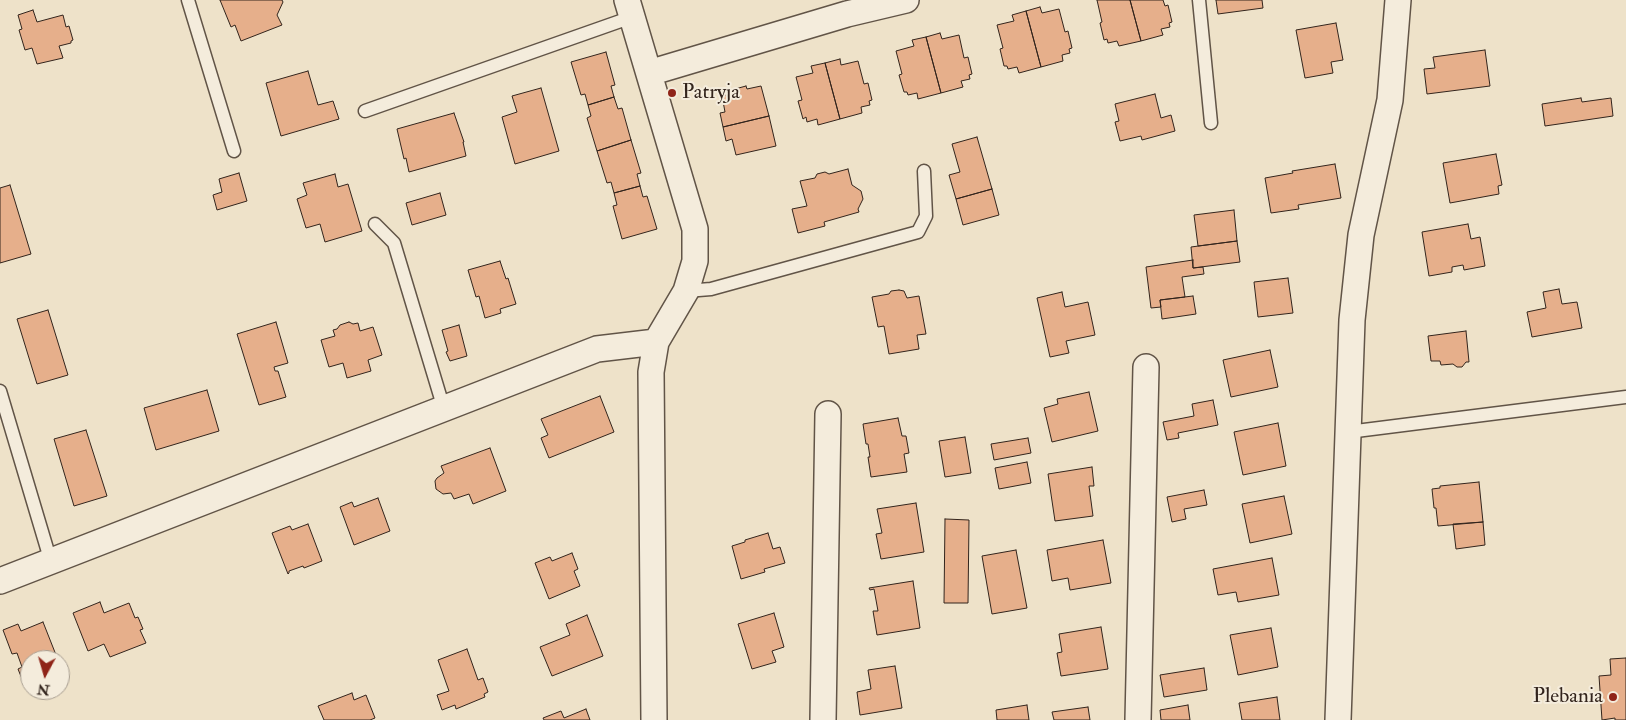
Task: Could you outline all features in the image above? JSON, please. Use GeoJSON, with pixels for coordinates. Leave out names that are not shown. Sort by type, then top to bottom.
{"type":"FeatureCollection","features":[{"type":"Feature","properties":{"kind":"street"},"geometry":{"type":"LineString","coordinates":[[649,73],[847,14],[906,0]]}},
{"type":"Feature","properties":{"kind":"street"},"geometry":{"type":"LineString","coordinates":[[1338,720],[1352,320],[1361,235],[1390,100],[1398,0]]}},
{"type":"Feature","properties":{"kind":"street"},"geometry":{"type":"LineString","coordinates":[[629,8],[695,229],[695,261],[686,291],[656,342],[650,372],[654,720]]}},
{"type":"Feature","properties":{"kind":"street"},"geometry":{"type":"LineString","coordinates":[[0,581],[597,349],[656,342]]}},
{"type":"Feature","properties":{"kind":"street"},"geometry":{"type":"LineString","coordinates":[[1138,720],[1146,367]]}},
{"type":"Feature","properties":{"kind":"street"},"geometry":{"type":"LineString","coordinates":[[824,720],[828,414]]}},
{"type":"Feature","properties":{"kind":"lane"},"geometry":{"type":"LineString","coordinates":[[188,0],[234,151]]}},
{"type":"Feature","properties":{"kind":"lane"},"geometry":{"type":"LineString","coordinates":[[1199,0],[1211,123]]}},
{"type":"Feature","properties":{"kind":"lane"},"geometry":{"type":"LineString","coordinates":[[365,111],[629,8]]}},
{"type":"Feature","properties":{"kind":"lane"},"geometry":{"type":"LineString","coordinates":[[686,291],[711,289],[918,232],[926,216],[924,171]]}},
{"type":"Feature","properties":{"kind":"lane"},"geometry":{"type":"LineString","coordinates":[[375,224],[394,243],[444,409]]}},
{"type":"Feature","properties":{"kind":"lane"},"geometry":{"type":"LineString","coordinates":[[0,391],[51,562]]}},
{"type":"Feature","properties":{"kind":"lane"},"geometry":{"type":"LineString","coordinates":[[1348,432],[1626,397]]}},
{"type":"Feature","properties":{"kind":"building"},"geometry":{"type":"Polygon","coordinates":[[[220,0],[282,0],[283,2],[277,15],[282,25],[241,41],[235,25],[231,27],[220,0]]]}},
{"type":"Feature","properties":{"kind":"building"},"geometry":{"type":"Polygon","coordinates":[[[1097,0],[1130,0],[1141,41],[1119,46],[1117,41],[1108,43],[1107,39],[1104,40],[1097,0]]]}},
{"type":"Feature","properties":{"kind":"building"},"geometry":{"type":"Polygon","coordinates":[[[1130,0],[1163,0],[1165,6],[1168,5],[1172,22],[1169,23],[1170,27],[1161,29],[1163,35],[1141,41],[1130,0]]]}},
{"type":"Feature","properties":{"kind":"building"},"geometry":{"type":"Polygon","coordinates":[[[1216,0],[1262,0],[1263,8],[1218,14],[1216,0]]]}},
{"type":"Feature","properties":{"kind":"building"},"geometry":{"type":"Polygon","coordinates":[[[1040,7],[1042,13],[1059,9],[1065,32],[1068,31],[1072,48],[1069,49],[1070,53],[1062,55],[1063,61],[1041,67],[1026,11],[1040,7]]]}},
{"type":"Feature","properties":{"kind":"building"},"geometry":{"type":"Polygon","coordinates":[[[33,10],[37,22],[63,15],[66,27],[69,26],[73,40],[71,43],[59,46],[63,58],[37,64],[32,48],[25,50],[19,30],[22,29],[18,15],[33,10]]]}},
{"type":"Feature","properties":{"kind":"building"},"geometry":{"type":"Polygon","coordinates":[[[1026,11],[1041,67],[1019,73],[1017,67],[1008,69],[1007,66],[1004,66],[1000,49],[1003,48],[997,25],[1014,21],[1012,15],[1026,11]]]}},
{"type":"Feature","properties":{"kind":"building"},"geometry":{"type":"Polygon","coordinates":[[[1336,23],[1343,60],[1331,62],[1333,73],[1305,78],[1296,30],[1336,23]]]}},
{"type":"Feature","properties":{"kind":"building"},"geometry":{"type":"Polygon","coordinates":[[[940,33],[942,39],[959,35],[964,58],[968,57],[972,74],[969,75],[970,79],[961,81],[963,87],[941,93],[926,37],[940,33]]]}},
{"type":"Feature","properties":{"kind":"building"},"geometry":{"type":"Polygon","coordinates":[[[926,37],[941,93],[918,99],[917,93],[908,95],[907,92],[904,92],[899,75],[902,74],[896,51],[914,46],[912,40],[926,37]]]}},
{"type":"Feature","properties":{"kind":"building"},"geometry":{"type":"Polygon","coordinates":[[[1485,50],[1490,86],[1427,94],[1424,69],[1435,68],[1433,57],[1485,50]]]}},
{"type":"Feature","properties":{"kind":"building"},"geometry":{"type":"Polygon","coordinates":[[[606,52],[615,85],[611,86],[614,97],[588,105],[585,94],[581,95],[571,62],[606,52]]]}},
{"type":"Feature","properties":{"kind":"building"},"geometry":{"type":"Polygon","coordinates":[[[840,59],[841,65],[858,61],[864,84],[868,83],[872,100],[869,101],[870,105],[861,107],[862,113],[840,119],[825,63],[840,59]]]}},
{"type":"Feature","properties":{"kind":"building"},"geometry":{"type":"Polygon","coordinates":[[[825,63],[840,119],[818,125],[817,119],[807,122],[806,117],[803,119],[798,101],[802,100],[796,77],[813,73],[811,66],[825,63]]]}},
{"type":"Feature","properties":{"kind":"building"},"geometry":{"type":"Polygon","coordinates":[[[308,71],[318,105],[333,101],[339,119],[281,136],[266,83],[308,71]]]}},
{"type":"Feature","properties":{"kind":"building"},"geometry":{"type":"Polygon","coordinates":[[[746,86],[747,89],[761,86],[769,116],[723,127],[720,113],[725,112],[722,96],[736,92],[735,89],[746,86]]]}},
{"type":"Feature","properties":{"kind":"building"},"geometry":{"type":"Polygon","coordinates":[[[541,88],[559,151],[515,164],[502,117],[517,112],[512,96],[541,88]]]}},
{"type":"Feature","properties":{"kind":"building"},"geometry":{"type":"Polygon","coordinates":[[[1155,94],[1161,118],[1171,115],[1175,131],[1142,140],[1141,136],[1120,141],[1115,122],[1119,121],[1115,104],[1155,94]]]}},
{"type":"Feature","properties":{"kind":"building"},"geometry":{"type":"Polygon","coordinates":[[[614,97],[618,109],[622,108],[631,140],[597,151],[587,118],[591,116],[588,105],[614,97]]]}},
{"type":"Feature","properties":{"kind":"building"},"geometry":{"type":"Polygon","coordinates":[[[1581,98],[1582,102],[1611,98],[1613,116],[1545,126],[1542,104],[1581,98]]]}},
{"type":"Feature","properties":{"kind":"building"},"geometry":{"type":"Polygon","coordinates":[[[454,113],[464,142],[466,156],[409,172],[397,129],[454,113]]]}},
{"type":"Feature","properties":{"kind":"building"},"geometry":{"type":"Polygon","coordinates":[[[769,116],[776,146],[736,155],[732,139],[726,141],[723,127],[769,116]]]}},
{"type":"Feature","properties":{"kind":"building"},"geometry":{"type":"Polygon","coordinates":[[[977,137],[992,189],[956,199],[949,175],[960,172],[952,144],[977,137]]]}},
{"type":"Feature","properties":{"kind":"building"},"geometry":{"type":"Polygon","coordinates":[[[631,140],[641,173],[637,174],[640,186],[614,193],[611,182],[607,183],[597,151],[631,140]]]}},
{"type":"Feature","properties":{"kind":"building"},"geometry":{"type":"Polygon","coordinates":[[[1496,154],[1502,185],[1498,186],[1499,194],[1450,203],[1443,163],[1496,154]]]}},
{"type":"Feature","properties":{"kind":"building"},"geometry":{"type":"Polygon","coordinates":[[[1335,164],[1341,198],[1298,205],[1299,209],[1271,213],[1265,178],[1293,173],[1292,171],[1335,164]]]}},
{"type":"Feature","properties":{"kind":"building"},"geometry":{"type":"Polygon","coordinates":[[[848,169],[852,185],[861,191],[863,199],[858,209],[859,212],[824,222],[825,226],[798,233],[792,209],[807,206],[800,181],[815,178],[817,174],[825,172],[829,174],[848,169]]]}},
{"type":"Feature","properties":{"kind":"building"},"geometry":{"type":"Polygon","coordinates":[[[239,173],[247,201],[217,210],[213,195],[222,192],[219,179],[239,173]]]}},
{"type":"Feature","properties":{"kind":"building"},"geometry":{"type":"Polygon","coordinates":[[[335,174],[338,187],[348,184],[362,231],[325,242],[320,224],[306,228],[297,199],[307,195],[303,183],[335,174]]]}},
{"type":"Feature","properties":{"kind":"building"},"geometry":{"type":"Polygon","coordinates":[[[10,185],[31,254],[0,263],[0,188],[10,185]]]}},
{"type":"Feature","properties":{"kind":"building"},"geometry":{"type":"Polygon","coordinates":[[[640,186],[643,197],[647,196],[657,229],[622,239],[613,206],[617,205],[614,193],[640,186]]]}},
{"type":"Feature","properties":{"kind":"building"},"geometry":{"type":"Polygon","coordinates":[[[992,189],[999,215],[963,225],[956,199],[992,189]]]}},
{"type":"Feature","properties":{"kind":"building"},"geometry":{"type":"Polygon","coordinates":[[[440,193],[446,215],[412,225],[406,203],[440,193]]]}},
{"type":"Feature","properties":{"kind":"building"},"geometry":{"type":"Polygon","coordinates":[[[1234,210],[1237,241],[1198,246],[1194,215],[1234,210]]]}},
{"type":"Feature","properties":{"kind":"building"},"geometry":{"type":"Polygon","coordinates":[[[1468,224],[1471,239],[1480,237],[1485,266],[1464,270],[1463,265],[1452,267],[1452,272],[1429,276],[1422,232],[1468,224]]]}},
{"type":"Feature","properties":{"kind":"building"},"geometry":{"type":"Polygon","coordinates":[[[1237,241],[1240,262],[1193,268],[1191,247],[1237,241]]]}},
{"type":"Feature","properties":{"kind":"building"},"geometry":{"type":"Polygon","coordinates":[[[1193,260],[1193,268],[1203,267],[1204,274],[1182,277],[1185,297],[1160,300],[1161,307],[1151,308],[1146,267],[1193,260]]]}},
{"type":"Feature","properties":{"kind":"building"},"geometry":{"type":"Polygon","coordinates":[[[500,261],[506,279],[508,278],[516,304],[500,309],[501,313],[485,318],[479,296],[476,297],[468,270],[500,261]]]}},
{"type":"Feature","properties":{"kind":"building"},"geometry":{"type":"Polygon","coordinates":[[[1288,278],[1293,313],[1258,317],[1254,282],[1288,278]]]}},
{"type":"Feature","properties":{"kind":"building"},"geometry":{"type":"Polygon","coordinates":[[[1559,289],[1562,304],[1577,302],[1582,328],[1532,337],[1527,312],[1546,308],[1543,292],[1559,289]]]}},
{"type":"Feature","properties":{"kind":"building"},"geometry":{"type":"Polygon","coordinates":[[[899,290],[904,291],[907,298],[919,296],[926,334],[917,335],[919,349],[889,354],[884,326],[878,327],[872,297],[899,290]]]}},
{"type":"Feature","properties":{"kind":"building"},"geometry":{"type":"Polygon","coordinates":[[[1062,292],[1065,307],[1088,302],[1095,335],[1066,341],[1069,353],[1050,357],[1037,298],[1062,292]]]}},
{"type":"Feature","properties":{"kind":"building"},"geometry":{"type":"Polygon","coordinates":[[[1193,296],[1196,314],[1162,319],[1160,300],[1193,296]]]}},
{"type":"Feature","properties":{"kind":"building"},"geometry":{"type":"Polygon","coordinates":[[[48,310],[68,375],[37,384],[17,319],[48,310]]]}},
{"type":"Feature","properties":{"kind":"building"},"geometry":{"type":"Polygon","coordinates":[[[276,322],[288,363],[274,367],[275,371],[278,371],[286,397],[259,405],[237,334],[276,322]]]}},
{"type":"Feature","properties":{"kind":"building"},"geometry":{"type":"Polygon","coordinates":[[[349,322],[353,324],[358,323],[360,331],[373,327],[382,355],[368,360],[371,371],[347,378],[343,363],[329,367],[321,340],[335,336],[333,330],[349,322]]]}},
{"type":"Feature","properties":{"kind":"building"},"geometry":{"type":"Polygon","coordinates":[[[459,325],[467,356],[450,361],[446,352],[448,351],[442,330],[459,325]]]}},
{"type":"Feature","properties":{"kind":"building"},"geometry":{"type":"Polygon","coordinates":[[[1466,331],[1469,362],[1466,362],[1462,367],[1457,367],[1453,364],[1441,365],[1440,361],[1431,361],[1428,336],[1466,331]]]}},
{"type":"Feature","properties":{"kind":"building"},"geometry":{"type":"Polygon","coordinates":[[[1270,350],[1278,387],[1231,397],[1223,360],[1270,350]]]}},
{"type":"Feature","properties":{"kind":"building"},"geometry":{"type":"Polygon","coordinates":[[[207,390],[219,431],[156,450],[144,408],[207,390]]]}},
{"type":"Feature","properties":{"kind":"building"},"geometry":{"type":"Polygon","coordinates":[[[1089,392],[1098,431],[1052,442],[1044,408],[1058,404],[1057,399],[1089,392]]]}},
{"type":"Feature","properties":{"kind":"building"},"geometry":{"type":"Polygon","coordinates":[[[600,396],[614,432],[549,458],[541,438],[548,435],[541,419],[600,396]]]}},
{"type":"Feature","properties":{"kind":"building"},"geometry":{"type":"Polygon","coordinates":[[[1213,400],[1218,425],[1178,433],[1179,438],[1167,440],[1163,422],[1194,416],[1192,404],[1213,400]]]}},
{"type":"Feature","properties":{"kind":"building"},"geometry":{"type":"Polygon","coordinates":[[[898,418],[902,436],[906,436],[909,453],[904,454],[907,472],[871,477],[868,457],[870,457],[863,424],[898,418]]]}},
{"type":"Feature","properties":{"kind":"building"},"geometry":{"type":"Polygon","coordinates":[[[1278,423],[1286,466],[1243,475],[1234,432],[1278,423]]]}},
{"type":"Feature","properties":{"kind":"building"},"geometry":{"type":"Polygon","coordinates":[[[86,430],[107,496],[74,506],[54,439],[86,430]]]}},
{"type":"Feature","properties":{"kind":"building"},"geometry":{"type":"Polygon","coordinates":[[[965,437],[971,473],[945,477],[939,441],[965,437]]]}},
{"type":"Feature","properties":{"kind":"building"},"geometry":{"type":"Polygon","coordinates":[[[1028,438],[1031,453],[994,460],[991,444],[1028,438]]]}},
{"type":"Feature","properties":{"kind":"building"},"geometry":{"type":"Polygon","coordinates":[[[490,448],[506,491],[473,504],[469,494],[454,499],[451,493],[443,494],[436,489],[435,481],[444,473],[441,466],[490,448]]]}},
{"type":"Feature","properties":{"kind":"building"},"geometry":{"type":"Polygon","coordinates":[[[1027,462],[1031,483],[999,489],[995,468],[1027,462]]]}},
{"type":"Feature","properties":{"kind":"building"},"geometry":{"type":"Polygon","coordinates":[[[1092,467],[1094,486],[1089,486],[1093,516],[1055,521],[1048,474],[1092,467]]]}},
{"type":"Feature","properties":{"kind":"building"},"geometry":{"type":"Polygon","coordinates":[[[1479,482],[1483,522],[1438,526],[1432,489],[1440,488],[1440,486],[1479,482]]]}},
{"type":"Feature","properties":{"kind":"building"},"geometry":{"type":"Polygon","coordinates":[[[1204,490],[1207,505],[1184,509],[1186,519],[1172,522],[1167,497],[1204,490]]]}},
{"type":"Feature","properties":{"kind":"building"},"geometry":{"type":"Polygon","coordinates":[[[1284,496],[1292,534],[1250,543],[1242,504],[1284,496]]]}},
{"type":"Feature","properties":{"kind":"building"},"geometry":{"type":"Polygon","coordinates":[[[378,498],[390,531],[354,545],[340,507],[352,502],[354,507],[378,498]]]}},
{"type":"Feature","properties":{"kind":"building"},"geometry":{"type":"Polygon","coordinates":[[[916,503],[924,552],[881,559],[876,534],[882,533],[877,509],[916,503]]]}},
{"type":"Feature","properties":{"kind":"building"},"geometry":{"type":"Polygon","coordinates":[[[945,519],[969,520],[968,603],[944,603],[945,519]]]}},
{"type":"Feature","properties":{"kind":"building"},"geometry":{"type":"Polygon","coordinates":[[[1483,522],[1485,545],[1456,549],[1453,524],[1483,522]]]}},
{"type":"Feature","properties":{"kind":"building"},"geometry":{"type":"Polygon","coordinates":[[[308,524],[322,561],[289,571],[288,574],[272,533],[290,526],[292,530],[308,524]]]}},
{"type":"Feature","properties":{"kind":"building"},"geometry":{"type":"Polygon","coordinates":[[[768,533],[773,549],[780,547],[785,563],[764,569],[765,572],[741,579],[732,546],[768,533]]]}},
{"type":"Feature","properties":{"kind":"building"},"geometry":{"type":"Polygon","coordinates":[[[1103,540],[1111,583],[1070,590],[1068,578],[1052,581],[1047,550],[1103,540]]]}},
{"type":"Feature","properties":{"kind":"building"},"geometry":{"type":"Polygon","coordinates":[[[1016,550],[1027,608],[992,614],[982,556],[1016,550]]]}},
{"type":"Feature","properties":{"kind":"building"},"geometry":{"type":"Polygon","coordinates":[[[572,553],[578,569],[574,571],[580,586],[549,599],[535,563],[550,557],[552,561],[572,553]]]}},
{"type":"Feature","properties":{"kind":"building"},"geometry":{"type":"Polygon","coordinates":[[[1272,558],[1279,595],[1238,602],[1236,592],[1218,595],[1213,569],[1272,558]]]}},
{"type":"Feature","properties":{"kind":"building"},"geometry":{"type":"Polygon","coordinates":[[[913,581],[920,628],[877,635],[873,611],[878,611],[874,589],[870,590],[869,588],[913,581]]]}},
{"type":"Feature","properties":{"kind":"building"},"geometry":{"type":"Polygon","coordinates":[[[100,602],[104,613],[129,603],[135,618],[138,617],[143,629],[140,630],[146,643],[110,657],[104,644],[88,651],[73,613],[100,602]]]}},
{"type":"Feature","properties":{"kind":"building"},"geometry":{"type":"Polygon","coordinates":[[[774,613],[784,647],[772,651],[776,662],[752,669],[738,624],[774,613]]]}},
{"type":"Feature","properties":{"kind":"building"},"geometry":{"type":"Polygon","coordinates":[[[587,615],[603,656],[552,676],[540,647],[570,635],[566,624],[587,615]]]}},
{"type":"Feature","properties":{"kind":"building"},"geometry":{"type":"Polygon","coordinates":[[[43,622],[54,650],[20,650],[20,661],[17,653],[12,654],[3,630],[18,624],[21,631],[43,622]]]}},
{"type":"Feature","properties":{"kind":"building"},"geometry":{"type":"Polygon","coordinates":[[[1101,627],[1108,669],[1061,676],[1057,653],[1062,652],[1059,634],[1101,627]]]}},
{"type":"Feature","properties":{"kind":"building"},"geometry":{"type":"Polygon","coordinates":[[[1271,628],[1278,667],[1238,675],[1230,635],[1271,628]]]}},
{"type":"Feature","properties":{"kind":"building"},"geometry":{"type":"Polygon","coordinates":[[[467,649],[478,680],[483,678],[488,692],[484,694],[485,697],[456,709],[455,705],[442,710],[437,695],[449,691],[438,660],[467,649]]]}},
{"type":"Feature","properties":{"kind":"building","name":"Plebania"},"geometry":{"type":"Polygon","coordinates":[[[1626,658],[1626,720],[1615,720],[1615,718],[1602,720],[1599,676],[1611,675],[1610,659],[1626,658]]]}},
{"type":"Feature","properties":{"kind":"building"},"geometry":{"type":"Polygon","coordinates":[[[895,666],[902,708],[860,715],[857,692],[871,689],[868,670],[895,666]]]}},
{"type":"Feature","properties":{"kind":"building"},"geometry":{"type":"Polygon","coordinates":[[[1204,668],[1207,690],[1164,697],[1160,675],[1204,668]]]}},
{"type":"Feature","properties":{"kind":"building"},"geometry":{"type":"Polygon","coordinates":[[[352,693],[354,700],[366,695],[375,718],[370,720],[324,720],[318,706],[352,693]]]}},
{"type":"Feature","properties":{"kind":"building"},"geometry":{"type":"Polygon","coordinates":[[[1277,697],[1280,720],[1242,720],[1239,703],[1277,697]]]}},
{"type":"Feature","properties":{"kind":"building"},"geometry":{"type":"Polygon","coordinates":[[[1027,705],[1029,720],[997,720],[996,710],[1027,705]]]}},
{"type":"Feature","properties":{"kind":"building"},"geometry":{"type":"Polygon","coordinates":[[[1188,705],[1190,720],[1161,720],[1160,710],[1188,705]]]}},
{"type":"Feature","properties":{"kind":"building"},"geometry":{"type":"Polygon","coordinates":[[[1088,707],[1090,720],[1054,720],[1052,712],[1088,707]]]}},
{"type":"Feature","properties":{"kind":"building"},"geometry":{"type":"Polygon","coordinates":[[[586,709],[590,720],[544,720],[543,718],[561,711],[564,718],[586,709]]]}},
{"type":"Feature","properties":{"kind":"place","name":"Patryja"},"geometry":{"type":"Point","coordinates":[672,93]}},
{"type":"Feature","properties":{"kind":"place","name":"Plebania"},"geometry":{"type":"Point","coordinates":[1613,697]}}]}
